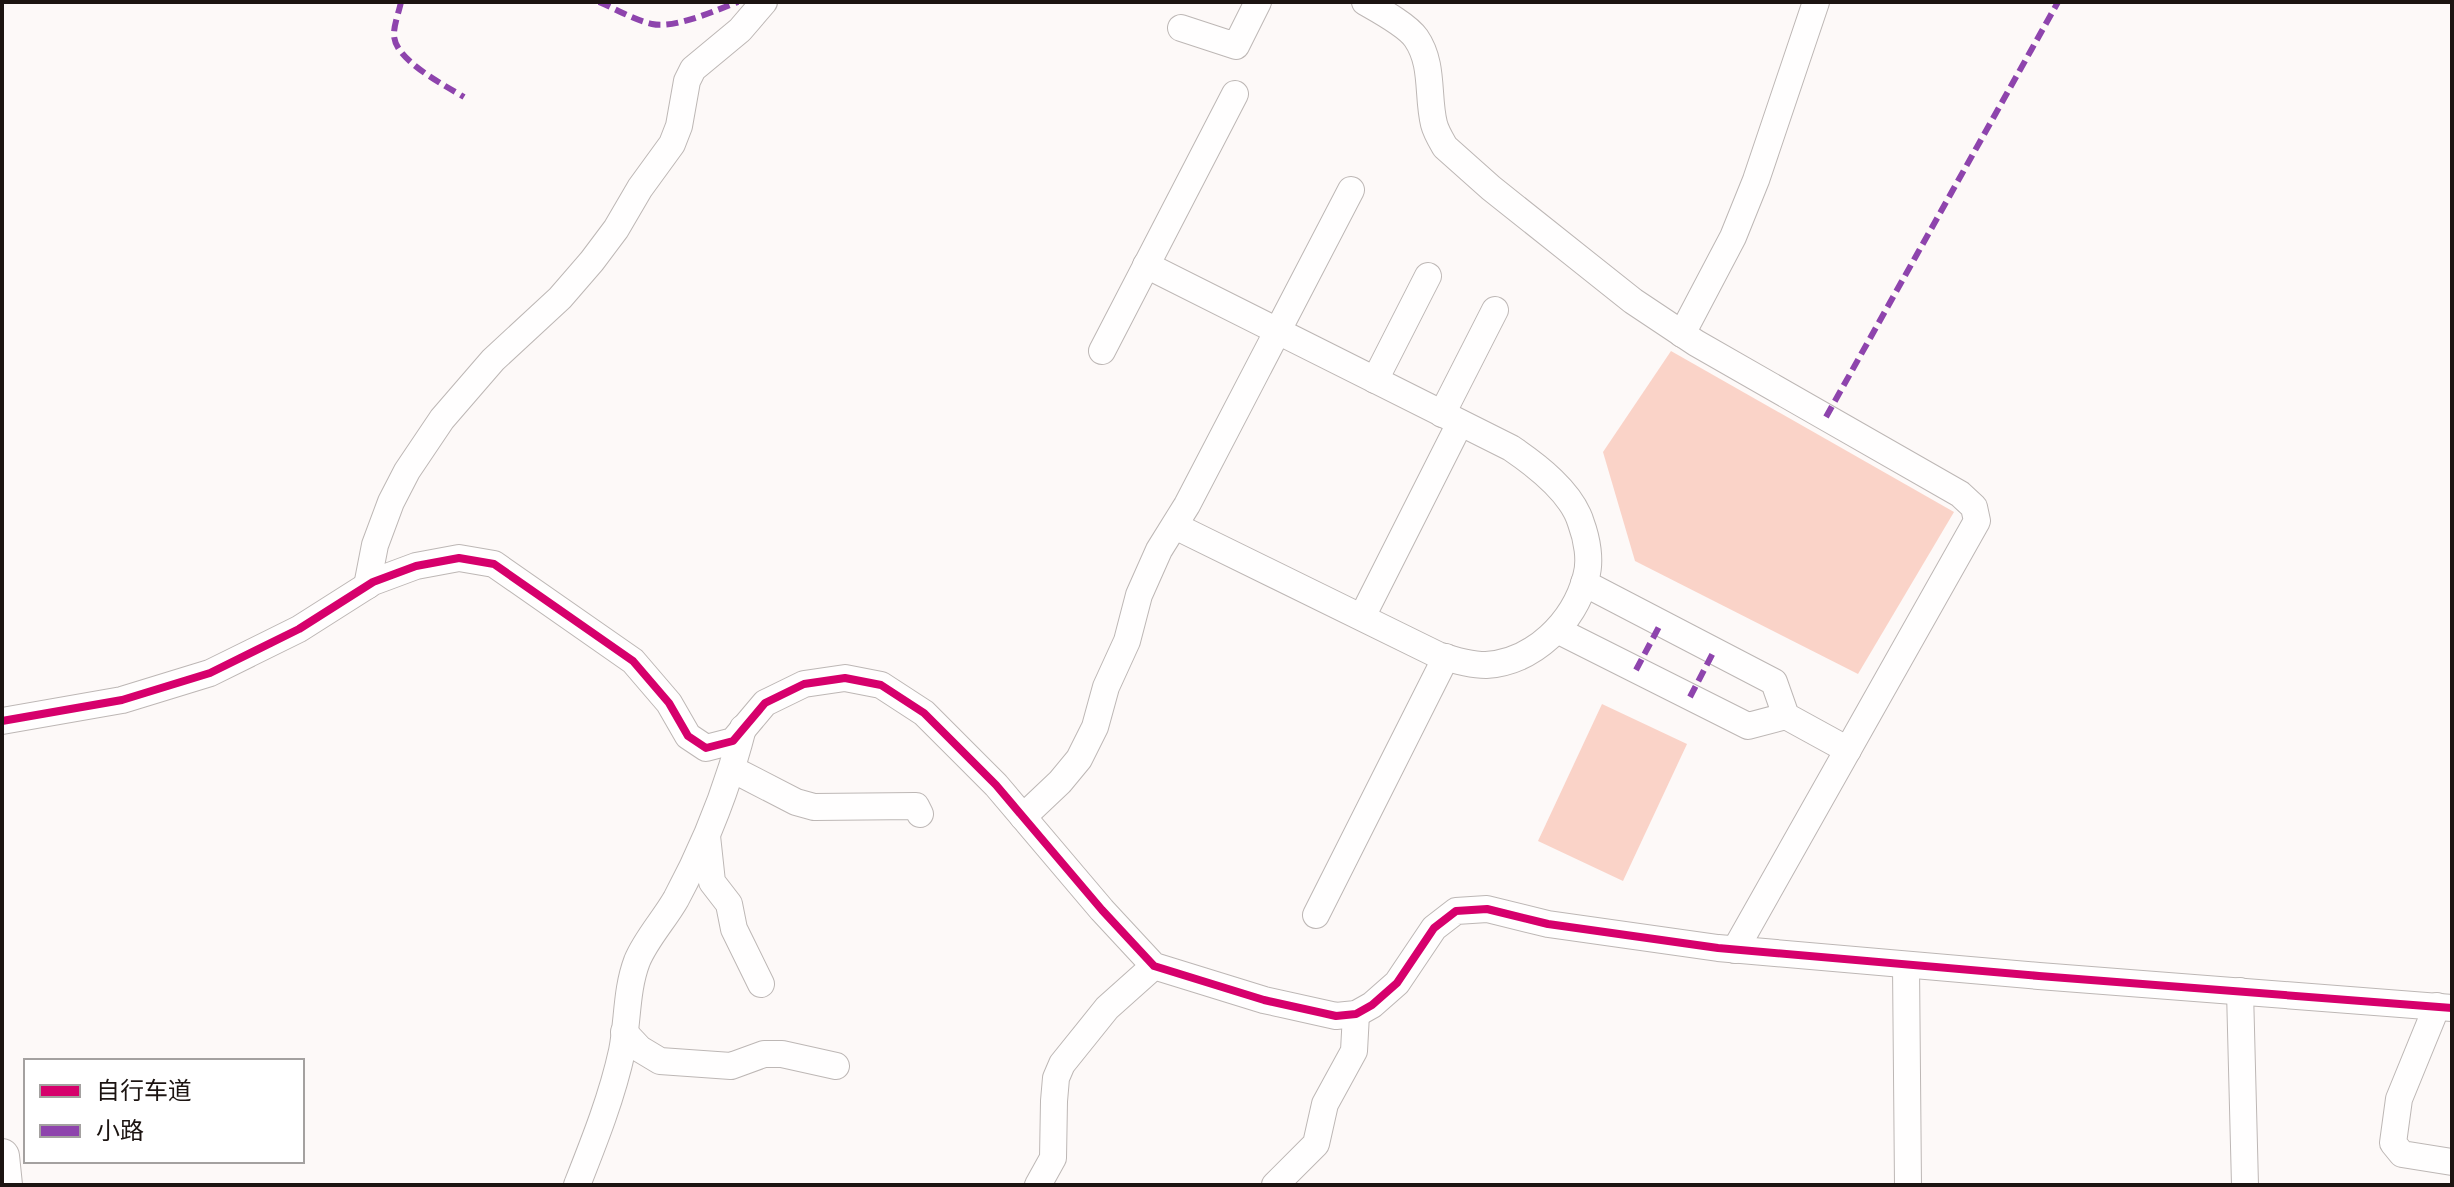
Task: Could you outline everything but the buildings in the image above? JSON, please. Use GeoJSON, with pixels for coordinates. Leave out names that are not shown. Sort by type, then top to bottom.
{"type":"FeatureCollection","features":[{"type":"Feature","properties":{"kind":"main road"},"geometry":{"type":"LineString","coordinates":[[2,1156],[5,1185]]}},
{"type":"Feature","properties":{"kind":"street"},"geometry":{"type":"LineString","coordinates":[[367,586],[375,545],[391,502],[407,471],[442,419],[493,360],[560,298],[592,261],[672,144],[679,126],[687,81],[693,69],[740,30],[764,2]]}},
{"type":"Feature","properties":{"kind":"street"},"geometry":{"type":"LineString","coordinates":[[1181,28],[1236,46],[1258,2]]}},
{"type":"Feature","properties":{"kind":"street"},"geometry":{"type":"LineString","coordinates":[[1365,2],[1416,37],[1428,67],[1434,126],[1445,147],[1491,188],[1633,301],[1682,334],[1960,494],[1974,507],[1977,521],[1735,950]]}},
{"type":"Feature","properties":{"kind":"street"},"geometry":{"type":"LineString","coordinates":[[1682,334],[1733,237],[1756,180],[1816,2]]}},
{"type":"Feature","properties":{"kind":"street"},"geometry":{"type":"LineString","coordinates":[[1102,351],[1235,94]]}},
{"type":"Feature","properties":{"kind":"street"},"geometry":{"type":"LineString","coordinates":[[1023,817],[1079,759],[1095,727],[1106,687],[1127,641],[1139,595],[1159,550],[1175,526],[1351,190]]}},
{"type":"Feature","properties":{"kind":"street"},"geometry":{"type":"LineString","coordinates":[[1146,265],[1511,448],[1531,462],[1561,490],[1581,520],[1588,552],[1587,576],[1562,626],[1542,644],[1513,659],[1486,665],[1446,657],[1175,526]]}},
{"type":"Feature","properties":{"kind":"street"},"geometry":{"type":"LineString","coordinates":[[1375,380],[1428,276]]}},
{"type":"Feature","properties":{"kind":"street"},"geometry":{"type":"LineString","coordinates":[[1362,617],[1451,418],[1495,310]]}},
{"type":"Feature","properties":{"kind":"street"},"geometry":{"type":"LineString","coordinates":[[2,721],[122,700],[210,673],[299,629],[367,586],[416,566],[459,558],[494,564],[633,661],[669,703],[688,736],[706,748],[733,741],[765,703],[804,684],[845,678],[881,685],[924,713],[996,785],[1154,966],[1264,1000],[1336,1016],[1356,1014],[1372,1005],[1397,983],[1434,928],[1456,911],[1487,909],[1548,924],[1735,950],[2445,1007],[2399,1099],[2393,1143],[2402,1154],[2452,1162]]}},
{"type":"Feature","properties":{"kind":"street"},"geometry":{"type":"LineString","coordinates":[[1584,583],[1774,682],[1786,716],[1848,750]]}},
{"type":"Feature","properties":{"kind":"street"},"geometry":{"type":"LineString","coordinates":[[1557,630],[1748,726],[1786,716]]}},
{"type":"Feature","properties":{"kind":"street"},"geometry":{"type":"LineString","coordinates":[[1316,915],[1446,657]]}},
{"type":"Feature","properties":{"kind":"street"},"geometry":{"type":"LineString","coordinates":[[577,1185],[601,1122],[621,1052],[631,979],[639,956],[675,900],[707,833],[732,769],[743,728]]}},
{"type":"Feature","properties":{"kind":"street"},"geometry":{"type":"LineString","coordinates":[[732,769],[796,802],[814,807],[916,806],[920,814]]}},
{"type":"Feature","properties":{"kind":"street"},"geometry":{"type":"LineString","coordinates":[[707,833],[712,882],[729,904],[734,929],[761,984]]}},
{"type":"Feature","properties":{"kind":"street"},"geometry":{"type":"LineString","coordinates":[[1906,965],[1908,1185]]}},
{"type":"Feature","properties":{"kind":"street"},"geometry":{"type":"LineString","coordinates":[[1038,1185],[1053,1158],[1056,1078],[1062,1064],[1107,1008],[1154,966]]}},
{"type":"Feature","properties":{"kind":"street"},"geometry":{"type":"LineString","coordinates":[[2240,991],[2245,1185]]}},
{"type":"Feature","properties":{"kind":"street"},"geometry":{"type":"LineString","coordinates":[[1275,1185],[1316,1144],[1325,1104],[1354,1051],[1356,1014]]}},
{"type":"Feature","properties":{"kind":"street"},"geometry":{"type":"LineString","coordinates":[[624,1032],[640,1049],[660,1061],[731,1066],[764,1054],[782,1054],[836,1066]]}},
{"type":"Feature","properties":{"kind":"shaded area"},"geometry":{"type":"Polygon","coordinates":[[[1671,351],[1954,512],[1858,674],[1635,561],[1603,452],[1671,351]]]}},
{"type":"Feature","properties":{"kind":"shaded area"},"geometry":{"type":"Polygon","coordinates":[[[1602,704],[1687,744],[1623,881],[1538,841],[1602,704]]]}},
{"type":"Feature","properties":{"kind":"marked path"},"geometry":{"type":"LineString","coordinates":[[401,2],[394,34],[402,53],[421,70],[464,97]]}},
{"type":"Feature","properties":{"kind":"marked path"},"geometry":{"type":"LineString","coordinates":[[599,2],[639,20],[661,25],[695,18],[738,2]]}},
{"type":"Feature","properties":{"kind":"marked path"},"geometry":{"type":"LineString","coordinates":[[1826,417],[2058,2]]}},
{"type":"Feature","properties":{"kind":"marked path"},"geometry":{"type":"LineString","coordinates":[[1636,670],[1661,623]]}},
{"type":"Feature","properties":{"kind":"marked path"},"geometry":{"type":"LineString","coordinates":[[1690,697],[1714,651]]}},
{"type":"Feature","properties":{"kind":"cycle path"},"geometry":{"type":"LineString","coordinates":[[2,721],[122,700],[210,673],[299,629],[373,582],[416,566],[459,558],[494,564],[633,661],[669,703],[688,736],[706,748],[733,741],[765,703],[804,684],[845,678],[881,685],[924,713],[996,785],[1154,966],[1264,1000],[1336,1016],[1356,1014],[1372,1005],[1397,983],[1434,928],[1456,911],[1487,909],[1548,924],[1718,948],[2452,1008]]}}]}
